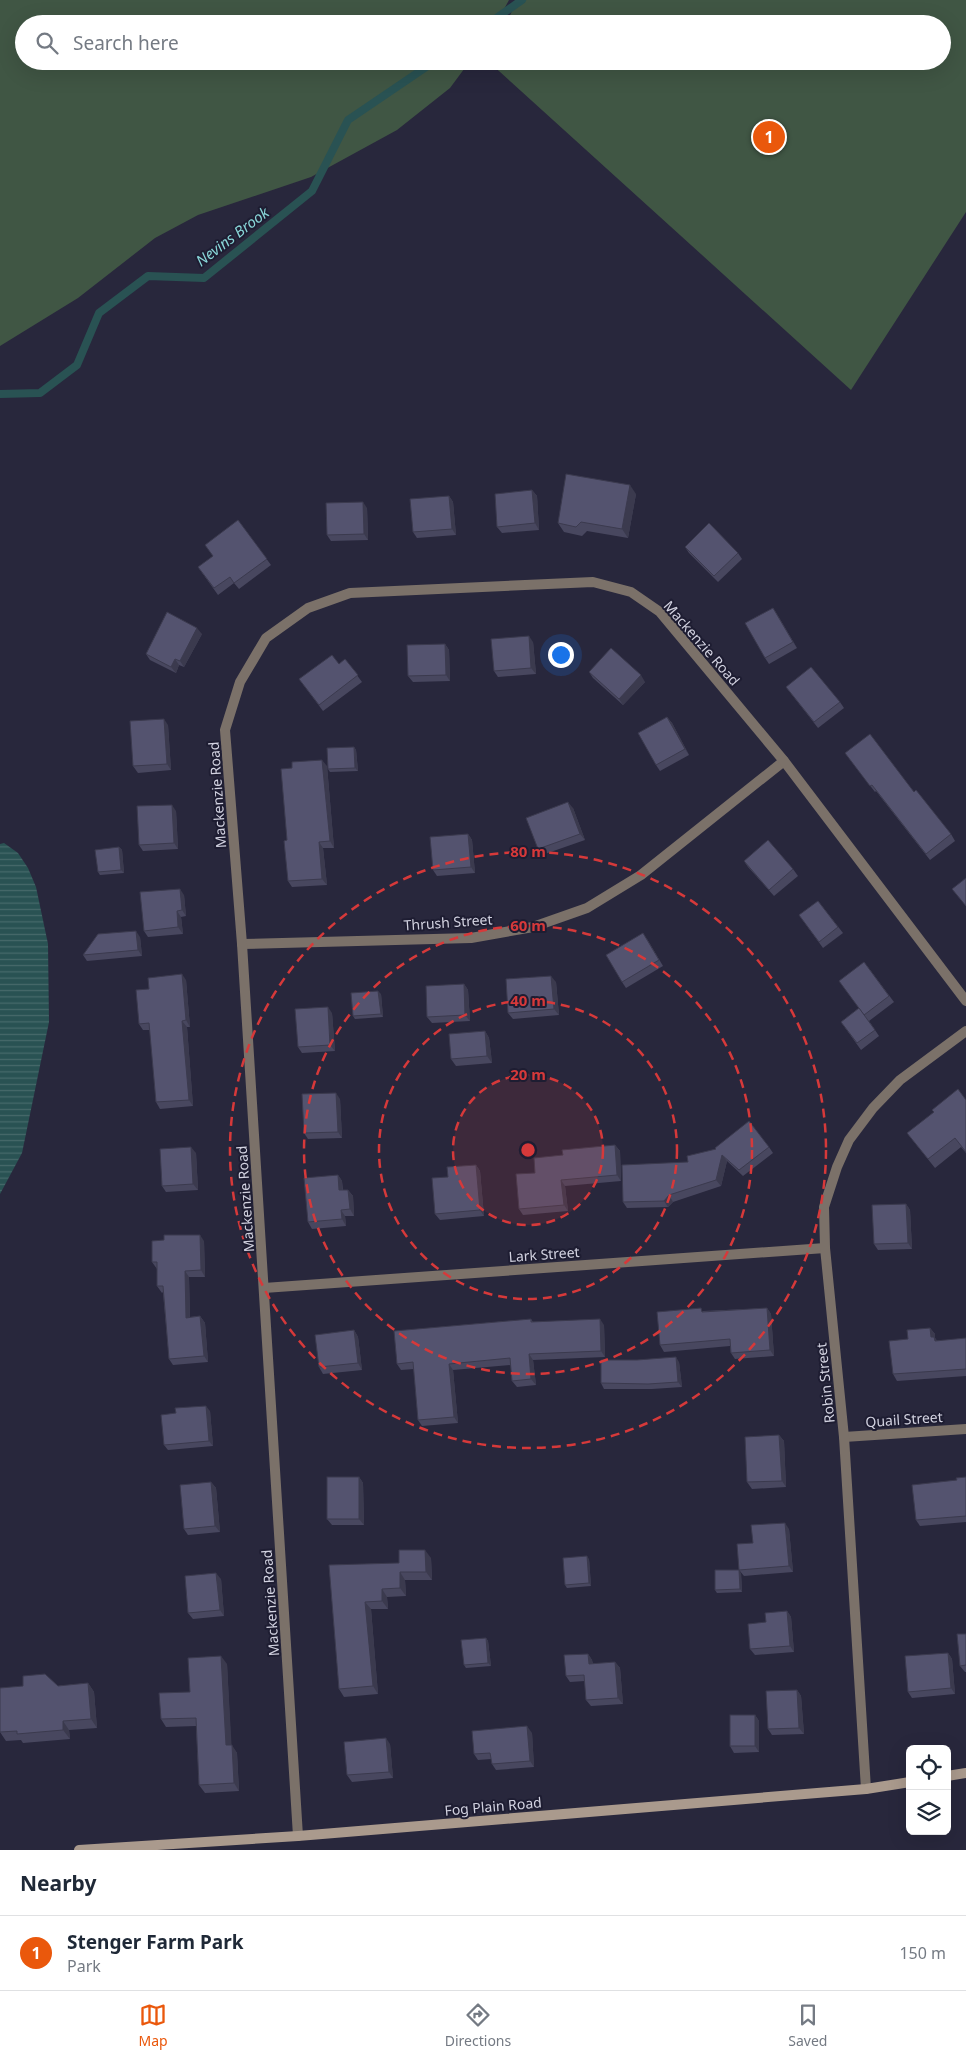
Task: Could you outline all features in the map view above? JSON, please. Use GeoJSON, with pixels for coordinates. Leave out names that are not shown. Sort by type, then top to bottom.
{"type":"FeatureCollection","features":[{"type":"Feature","properties":{"kind":"street","name":"Mackenzie Road"},"geometry":{"type":"LineString","coordinates":[[298,1836],[242,944],[226,730],[240,682],[266,638],[308,608],[350,593],[593,582],[631,592],[660,612],[784,761],[966,1001]]}},
{"type":"Feature","properties":{"kind":"street","name":"Thrush Street"},"geometry":{"type":"LineString","coordinates":[[242,944],[471,938],[533,927],[587,908],[641,875],[784,761]]}},
{"type":"Feature","properties":{"kind":"street","name":"Robin Street"},"geometry":{"type":"LineString","coordinates":[[866,1789],[844,1437],[825,1248],[824,1207],[837,1167],[849,1140],[873,1108],[900,1080],[966,1031]]}},
{"type":"Feature","properties":{"kind":"street","name":"Lark Street"},"geometry":{"type":"LineString","coordinates":[[264,1288],[825,1248]]}},
{"type":"Feature","properties":{"kind":"street","name":"Quail Street"},"geometry":{"type":"LineString","coordinates":[[844,1437],[966,1429]]}},
{"type":"Feature","properties":{"kind":"street"},"geometry":{"type":"LineString","coordinates":[[951,1775],[966,1773]]}},
{"type":"Feature","properties":{"kind":"street","name":"Fog Plain Road"},"geometry":{"type":"LineString","coordinates":[[79,1850],[298,1836],[866,1789],[906,1783]]}},
{"type":"Feature","properties":{"kind":"shaded area"},"geometry":{"type":"Polygon","coordinates":[[[0,0],[509,0],[501,15],[15,15],[15,70],[463,70],[450,88],[397,130],[311,177],[198,215],[155,238],[78,298],[0,346],[0,0]]]}},
{"type":"Feature","properties":{"kind":"shaded area"},"geometry":{"type":"Polygon","coordinates":[[[517,0],[966,0],[966,212],[851,390],[498,70],[951,70],[951,15],[510,15],[517,0]]]}},
{"type":"Feature","properties":{"kind":"shaded area"},"geometry":{"type":"Polygon","coordinates":[[[4,843],[18,853],[28,868],[36,887],[48,944],[49,1022],[22,1153],[0,1194],[0,844],[4,843]]]}},
{"type":"Feature","properties":{"kind":"building"},"geometry":{"type":"Polygon","coordinates":[[[566,474],[630,485],[622,529],[581,522],[576,527],[558,523],[566,474]]]}},
{"type":"Feature","properties":{"kind":"building"},"geometry":{"type":"Polygon","coordinates":[[[532,490],[535,523],[497,527],[495,494],[532,490]]]}},
{"type":"Feature","properties":{"kind":"building"},"geometry":{"type":"Polygon","coordinates":[[[449,496],[452,529],[413,532],[410,499],[449,496]]]}},
{"type":"Feature","properties":{"kind":"building"},"geometry":{"type":"Polygon","coordinates":[[[363,502],[364,534],[327,535],[326,503],[363,502]]]}},
{"type":"Feature","properties":{"kind":"building"},"geometry":{"type":"Polygon","coordinates":[[[238,520],[267,559],[234,583],[230,577],[214,588],[198,567],[213,556],[205,545],[238,520]]]}},
{"type":"Feature","properties":{"kind":"building"},"geometry":{"type":"Polygon","coordinates":[[[709,523],[738,553],[714,576],[685,547],[709,523]]]}},
{"type":"Feature","properties":{"kind":"building"},"geometry":{"type":"Polygon","coordinates":[[[773,608],[793,642],[765,658],[745,623],[773,608]]]}},
{"type":"Feature","properties":{"kind":"building"},"geometry":{"type":"Polygon","coordinates":[[[167,612],[197,628],[180,661],[175,659],[171,667],[146,654],[167,612]]]}},
{"type":"Feature","properties":{"kind":"building"},"geometry":{"type":"Polygon","coordinates":[[[529,636],[531,668],[494,671],[491,639],[529,636]]]}},
{"type":"Feature","properties":{"kind":"building"},"geometry":{"type":"Polygon","coordinates":[[[445,644],[446,675],[408,676],[407,645],[445,644]]]}},
{"type":"Feature","properties":{"kind":"building"},"geometry":{"type":"Polygon","coordinates":[[[611,648],[641,675],[619,699],[589,672],[611,648]]]}},
{"type":"Feature","properties":{"kind":"building"},"geometry":{"type":"Polygon","coordinates":[[[332,655],[339,664],[345,659],[358,675],[319,705],[299,679],[332,655]]]}},
{"type":"Feature","properties":{"kind":"building"},"geometry":{"type":"Polygon","coordinates":[[[811,667],[840,702],[814,722],[786,687],[811,667]]]}},
{"type":"Feature","properties":{"kind":"building"},"geometry":{"type":"Polygon","coordinates":[[[667,717],[685,749],[656,765],[638,733],[667,717]]]}},
{"type":"Feature","properties":{"kind":"building"},"geometry":{"type":"Polygon","coordinates":[[[164,719],[167,764],[133,766],[130,721],[164,719]]]}},
{"type":"Feature","properties":{"kind":"building"},"geometry":{"type":"Polygon","coordinates":[[[870,734],[914,792],[916,790],[951,834],[926,854],[845,753],[870,734]]]}},
{"type":"Feature","properties":{"kind":"building"},"geometry":{"type":"Polygon","coordinates":[[[354,747],[355,768],[328,769],[327,748],[354,747]]]}},
{"type":"Feature","properties":{"kind":"building"},"geometry":{"type":"Polygon","coordinates":[[[322,760],[330,841],[319,842],[322,879],[288,881],[284,841],[287,840],[281,769],[292,768],[292,762],[322,760]]]}},
{"type":"Feature","properties":{"kind":"building"},"geometry":{"type":"Polygon","coordinates":[[[568,802],[580,834],[538,849],[526,818],[568,802]]]}},
{"type":"Feature","properties":{"kind":"building"},"geometry":{"type":"Polygon","coordinates":[[[172,805],[174,843],[139,845],[137,806],[172,805]]]}},
{"type":"Feature","properties":{"kind":"building"},"geometry":{"type":"Polygon","coordinates":[[[468,834],[471,867],[433,870],[430,837],[468,834]]]}},
{"type":"Feature","properties":{"kind":"building"},"geometry":{"type":"Polygon","coordinates":[[[768,840],[793,869],[769,890],[744,861],[768,840]]]}},
{"type":"Feature","properties":{"kind":"building"},"geometry":{"type":"Polygon","coordinates":[[[119,847],[121,870],[98,872],[95,850],[119,847]]]}},
{"type":"Feature","properties":{"kind":"building"},"geometry":{"type":"Polygon","coordinates":[[[966,878],[966,906],[952,889],[966,878]]]}},
{"type":"Feature","properties":{"kind":"building"},"geometry":{"type":"Polygon","coordinates":[[[180,889],[182,910],[177,911],[178,927],[144,931],[140,892],[180,889]]]}},
{"type":"Feature","properties":{"kind":"building"},"geometry":{"type":"Polygon","coordinates":[[[818,901],[838,927],[819,942],[799,915],[818,901]]]}},
{"type":"Feature","properties":{"kind":"building"},"geometry":{"type":"Polygon","coordinates":[[[136,931],[138,950],[83,955],[98,934],[136,931]]]}},
{"type":"Feature","properties":{"kind":"building"},"geometry":{"type":"Polygon","coordinates":[[[643,933],[659,960],[622,982],[606,955],[643,933]]]}},
{"type":"Feature","properties":{"kind":"building"},"geometry":{"type":"Polygon","coordinates":[[[864,962],[889,996],[864,1015],[839,981],[864,962]]]}},
{"type":"Feature","properties":{"kind":"building"},"geometry":{"type":"Polygon","coordinates":[[[182,974],[186,1020],[182,1021],[189,1100],[156,1102],[149,1023],[139,1024],[136,990],[149,989],[148,978],[182,974]]]}},
{"type":"Feature","properties":{"kind":"building"},"geometry":{"type":"Polygon","coordinates":[[[551,976],[554,1009],[508,1013],[506,979],[551,976]]]}},
{"type":"Feature","properties":{"kind":"building"},"geometry":{"type":"Polygon","coordinates":[[[464,984],[465,1015],[427,1017],[426,986],[464,984]]]}},
{"type":"Feature","properties":{"kind":"building"},"geometry":{"type":"Polygon","coordinates":[[[378,991],[381,1014],[353,1016],[351,993],[378,991]]]}},
{"type":"Feature","properties":{"kind":"building"},"geometry":{"type":"Polygon","coordinates":[[[328,1007],[330,1045],[298,1047],[295,1009],[328,1007]]]}},
{"type":"Feature","properties":{"kind":"building"},"geometry":{"type":"Polygon","coordinates":[[[859,1008],[875,1030],[857,1043],[841,1022],[859,1008]]]}},
{"type":"Feature","properties":{"kind":"building"},"geometry":{"type":"Polygon","coordinates":[[[485,1031],[487,1056],[451,1059],[449,1034],[485,1031]]]}},
{"type":"Feature","properties":{"kind":"building"},"geometry":{"type":"Polygon","coordinates":[[[958,1089],[966,1100],[966,1152],[955,1138],[928,1159],[907,1133],[934,1112],[932,1110],[958,1089]]]}},
{"type":"Feature","properties":{"kind":"building"},"geometry":{"type":"Polygon","coordinates":[[[336,1093],[338,1132],[304,1133],[302,1094],[336,1093]]]}},
{"type":"Feature","properties":{"kind":"building"},"geometry":{"type":"Polygon","coordinates":[[[749,1121],[769,1147],[739,1170],[722,1155],[716,1180],[669,1195],[664,1201],[623,1202],[622,1165],[688,1162],[687,1156],[716,1149],[749,1121]]]}},
{"type":"Feature","properties":{"kind":"building"},"geometry":{"type":"Polygon","coordinates":[[[615,1145],[617,1175],[561,1180],[564,1205],[519,1209],[516,1174],[535,1173],[534,1158],[563,1155],[562,1150],[615,1145]]]}},
{"type":"Feature","properties":{"kind":"building"},"geometry":{"type":"Polygon","coordinates":[[[191,1147],[193,1184],[162,1186],[160,1149],[191,1147]]]}},
{"type":"Feature","properties":{"kind":"building"},"geometry":{"type":"Polygon","coordinates":[[[476,1165],[480,1210],[435,1214],[432,1178],[448,1177],[447,1167],[476,1165]]]}},
{"type":"Feature","properties":{"kind":"building"},"geometry":{"type":"Polygon","coordinates":[[[338,1175],[339,1190],[348,1190],[350,1209],[341,1210],[342,1219],[308,1222],[304,1178],[338,1175]]]}},
{"type":"Feature","properties":{"kind":"building"},"geometry":{"type":"Polygon","coordinates":[[[906,1204],[908,1243],[874,1244],[872,1205],[906,1204]]]}},
{"type":"Feature","properties":{"kind":"building"},"geometry":{"type":"Polygon","coordinates":[[[164,1235],[200,1235],[201,1270],[185,1271],[186,1318],[200,1316],[204,1356],[169,1359],[163,1286],[157,1286],[157,1262],[152,1262],[152,1241],[164,1240],[164,1235]]]}},
{"type":"Feature","properties":{"kind":"building"},"geometry":{"type":"Polygon","coordinates":[[[701,1308],[702,1312],[767,1308],[770,1350],[731,1353],[730,1339],[660,1345],[657,1312],[701,1308]]]}},
{"type":"Feature","properties":{"kind":"building"},"geometry":{"type":"Polygon","coordinates":[[[531,1319],[531,1322],[600,1319],[601,1351],[529,1354],[531,1379],[512,1381],[510,1358],[449,1364],[454,1417],[418,1420],[413,1362],[397,1364],[394,1331],[531,1319]]]}},
{"type":"Feature","properties":{"kind":"building"},"geometry":{"type":"Polygon","coordinates":[[[930,1328],[931,1337],[934,1337],[935,1341],[966,1338],[966,1369],[893,1374],[889,1341],[908,1339],[907,1330],[930,1328]]]}},
{"type":"Feature","properties":{"kind":"building"},"geometry":{"type":"Polygon","coordinates":[[[354,1330],[358,1363],[319,1367],[315,1335],[354,1330]]]}},
{"type":"Feature","properties":{"kind":"building"},"geometry":{"type":"Polygon","coordinates":[[[676,1357],[678,1382],[648,1384],[601,1383],[601,1360],[676,1357]]]}},
{"type":"Feature","properties":{"kind":"building"},"geometry":{"type":"Polygon","coordinates":[[[206,1406],[209,1441],[164,1445],[161,1415],[176,1413],[175,1408],[206,1406]]]}},
{"type":"Feature","properties":{"kind":"building"},"geometry":{"type":"Polygon","coordinates":[[[779,1435],[782,1481],[747,1482],[745,1437],[779,1435]]]}},
{"type":"Feature","properties":{"kind":"building"},"geometry":{"type":"Polygon","coordinates":[[[327,1477],[359,1477],[359,1519],[327,1519],[327,1477]]]}},
{"type":"Feature","properties":{"kind":"building"},"geometry":{"type":"Polygon","coordinates":[[[966,1477],[966,1516],[916,1520],[912,1485],[957,1480],[956,1478],[966,1477]]]}},
{"type":"Feature","properties":{"kind":"building"},"geometry":{"type":"Polygon","coordinates":[[[211,1482],[215,1526],[184,1529],[180,1485],[211,1482]]]}},
{"type":"Feature","properties":{"kind":"building"},"geometry":{"type":"Polygon","coordinates":[[[785,1523],[789,1566],[739,1570],[737,1544],[753,1543],[751,1525],[785,1523]]]}},
{"type":"Feature","properties":{"kind":"building"},"geometry":{"type":"Polygon","coordinates":[[[399,1550],[425,1550],[426,1572],[400,1572],[400,1588],[382,1589],[382,1601],[365,1602],[373,1686],[339,1689],[329,1565],[399,1563],[399,1550]]]}},
{"type":"Feature","properties":{"kind":"building"},"geometry":{"type":"Polygon","coordinates":[[[587,1556],[589,1583],[565,1585],[563,1558],[587,1556]]]}},
{"type":"Feature","properties":{"kind":"building"},"geometry":{"type":"Polygon","coordinates":[[[715,1570],[739,1570],[740,1589],[715,1590],[715,1570]]]}},
{"type":"Feature","properties":{"kind":"building"},"geometry":{"type":"Polygon","coordinates":[[[216,1573],[220,1610],[188,1613],[185,1576],[216,1573]]]}},
{"type":"Feature","properties":{"kind":"building"},"geometry":{"type":"Polygon","coordinates":[[[787,1611],[790,1646],[750,1649],[748,1624],[766,1622],[765,1613],[787,1611]]]}},
{"type":"Feature","properties":{"kind":"building"},"geometry":{"type":"Polygon","coordinates":[[[957,1634],[966,1634],[966,1665],[960,1666],[957,1634]]]}},
{"type":"Feature","properties":{"kind":"building"},"geometry":{"type":"Polygon","coordinates":[[[486,1638],[488,1663],[464,1665],[461,1640],[486,1638]]]}},
{"type":"Feature","properties":{"kind":"building"},"geometry":{"type":"Polygon","coordinates":[[[948,1653],[951,1688],[908,1692],[905,1656],[948,1653]]]}},
{"type":"Feature","properties":{"kind":"building"},"geometry":{"type":"Polygon","coordinates":[[[588,1654],[589,1664],[615,1662],[618,1698],[586,1700],[584,1675],[566,1676],[564,1655],[588,1654]]]}},
{"type":"Feature","properties":{"kind":"building"},"geometry":{"type":"Polygon","coordinates":[[[221,1656],[226,1745],[232,1745],[234,1783],[199,1785],[196,1718],[161,1719],[159,1693],[190,1692],[188,1658],[221,1656]]]}},
{"type":"Feature","properties":{"kind":"building"},"geometry":{"type":"Polygon","coordinates":[[[45,1674],[58,1686],[88,1683],[91,1719],[63,1721],[63,1730],[17,1734],[17,1731],[0,1732],[0,1688],[23,1686],[23,1676],[45,1674]]]}},
{"type":"Feature","properties":{"kind":"building"},"geometry":{"type":"Polygon","coordinates":[[[797,1690],[799,1728],[768,1729],[766,1691],[797,1690]]]}},
{"type":"Feature","properties":{"kind":"building"},"geometry":{"type":"Polygon","coordinates":[[[730,1715],[755,1715],[755,1746],[730,1746],[730,1715]]]}},
{"type":"Feature","properties":{"kind":"building"},"geometry":{"type":"Polygon","coordinates":[[[527,1726],[530,1761],[492,1764],[490,1753],[474,1754],[472,1731],[527,1726]]]}},
{"type":"Feature","properties":{"kind":"building"},"geometry":{"type":"Polygon","coordinates":[[[386,1738],[389,1772],[347,1775],[344,1742],[386,1738]]]}},
{"type":"Feature","properties":{"kind":"waterway","name":"Nevins Brook"},"geometry":{"type":"LineString","coordinates":[[501,15],[522,0]]}},
{"type":"Feature","properties":{"kind":"waterway","name":"Nevins Brook"},"geometry":{"type":"LineString","coordinates":[[0,394],[40,393],[77,365],[99,313],[148,276],[204,278],[312,191],[348,120],[422,70]]}},
{"type":"Feature","properties":{"kind":"place","name":"Stenger Farm Park"},"geometry":{"type":"Point","coordinates":[769,137]}}]}
